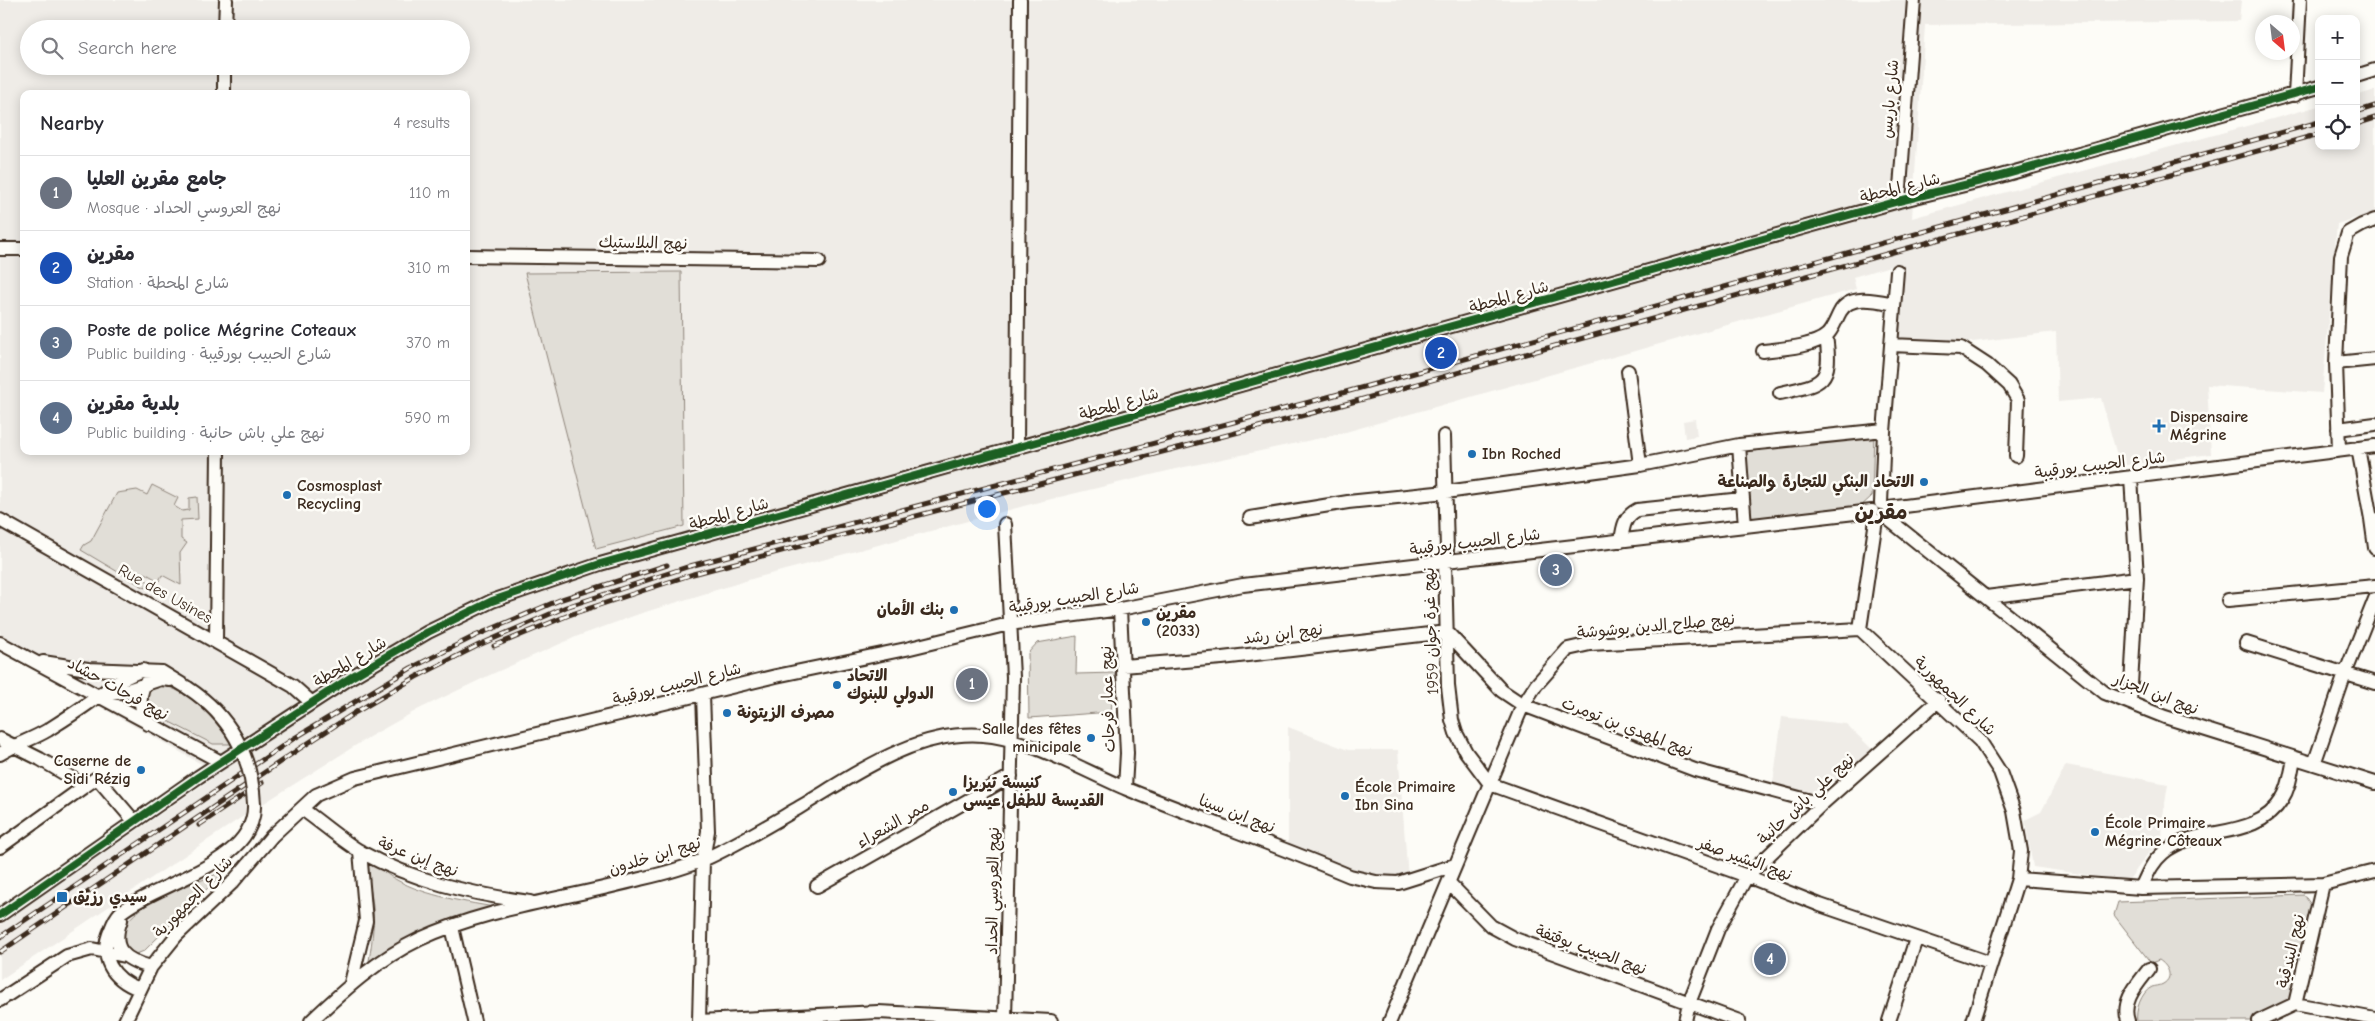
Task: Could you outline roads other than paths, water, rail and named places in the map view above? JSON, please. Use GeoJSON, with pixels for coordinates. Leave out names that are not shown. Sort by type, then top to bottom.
{"type":"FeatureCollection","features":[{"type":"Feature","properties":{"kind":"street"},"geometry":{"type":"LineString","coordinates":[[225,20],[226,0]]}},
{"type":"Feature","properties":{"kind":"street"},"geometry":{"type":"LineString","coordinates":[[1017,447],[1020,0]]}},
{"type":"Feature","properties":{"kind":"street","name":"شارع باريس"},"geometry":{"type":"LineString","coordinates":[[1899,201],[1914,0]]}},
{"type":"Feature","properties":{"kind":"street"},"geometry":{"type":"LineString","coordinates":[[2295,95],[2300,0]]}},
{"type":"Feature","properties":{"kind":"street"},"geometry":{"type":"LineString","coordinates":[[2360,75],[2375,70]]}},
{"type":"Feature","properties":{"kind":"street"},"geometry":{"type":"LineString","coordinates":[[224,75],[224,90]]}},
{"type":"Feature","properties":{"kind":"street","name":"شارع المحطة"},"geometry":{"type":"LineString","coordinates":[[0,915],[134,821],[311,702],[428,632],[492,601],[524,589],[600,564],[1017,447],[1899,201],[1952,189],[2315,88]]}},
{"type":"Feature","properties":{"kind":"street"},"geometry":{"type":"LineString","coordinates":[[2339,450],[2336,364],[2343,243],[2348,233],[2375,220]]}},
{"type":"Feature","properties":{"kind":"street"},"geometry":{"type":"LineString","coordinates":[[0,249],[20,249]]}},
{"type":"Feature","properties":{"kind":"street","name":"نهج البلاستيك"},"geometry":{"type":"LineString","coordinates":[[470,256],[819,261]]}},
{"type":"Feature","properties":{"kind":"street"},"geometry":{"type":"LineString","coordinates":[[1860,629],[1881,512],[1884,430],[1897,271]]}},
{"type":"Feature","properties":{"kind":"street"},"geometry":{"type":"LineString","coordinates":[[1780,393],[1810,387],[1823,379],[1829,368],[1826,336],[1842,309],[1857,300],[1894,304]]}},
{"type":"Feature","properties":{"kind":"street"},"geometry":{"type":"LineString","coordinates":[[1763,351],[1807,344],[1826,336]]}},
{"type":"Feature","properties":{"kind":"street"},"geometry":{"type":"LineString","coordinates":[[1891,345],[1961,348],[1987,365],[2009,385],[2018,400],[2016,456]]}},
{"type":"Feature","properties":{"kind":"street"},"geometry":{"type":"LineString","coordinates":[[2336,364],[2375,359]]}},
{"type":"Feature","properties":{"kind":"street"},"geometry":{"type":"LineString","coordinates":[[1628,371],[1640,465]]}},
{"type":"Feature","properties":{"kind":"street"},"geometry":{"type":"LineString","coordinates":[[2338,429],[2375,424]]}},
{"type":"Feature","properties":{"kind":"street"},"geometry":{"type":"LineString","coordinates":[[1250,518],[1348,502],[1446,492],[1640,465],[1739,445],[1884,430]]}},
{"type":"Feature","properties":{"kind":"street","name":"نهج غرة جوان 1959"},"geometry":{"type":"LineString","coordinates":[[1444,436],[1448,686],[1456,733],[1490,784]]}},
{"type":"Feature","properties":{"kind":"street"},"geometry":{"type":"LineString","coordinates":[[1739,445],[1745,526]]}},
{"type":"Feature","properties":{"kind":"street","name":"شارع الحبيب بورقيبة"},"geometry":{"type":"LineString","coordinates":[[302,809],[316,794],[355,778],[776,676],[906,649],[1009,624],[1120,609],[1243,586],[1745,526],[1881,512],[2131,477],[2375,446]]}},
{"type":"Feature","properties":{"kind":"street"},"geometry":{"type":"LineString","coordinates":[[2358,448],[2373,519],[2375,548]]}},
{"type":"Feature","properties":{"kind":"street"},"geometry":{"type":"LineString","coordinates":[[216,641],[218,455]]}},
{"type":"Feature","properties":{"kind":"street"},"geometry":{"type":"LineString","coordinates":[[2130,703],[2137,578],[2131,477]]}},
{"type":"Feature","properties":{"kind":"street"},"geometry":{"type":"LineString","coordinates":[[1620,541],[1625,521],[1630,514],[1637,510],[1742,499]]}},
{"type":"Feature","properties":{"kind":"street","name":"نهج ابن الجزار"},"geometry":{"type":"LineString","coordinates":[[1881,512],[2105,693],[2165,717],[2375,783]]}},
{"type":"Feature","properties":{"kind":"street","name":"Rue des Usines"},"geometry":{"type":"LineString","coordinates":[[0,520],[293,686],[311,702]]}},
{"type":"Feature","properties":{"kind":"street","name":"نهج العروسي الحداد"},"geometry":{"type":"LineString","coordinates":[[1005,524],[1013,677],[1010,1019]]}},
{"type":"Feature","properties":{"kind":"street"},"geometry":{"type":"LineString","coordinates":[[1986,597],[2137,578]]}},
{"type":"Feature","properties":{"kind":"street"},"geometry":{"type":"LineString","coordinates":[[2228,600],[2375,586]]}},
{"type":"Feature","properties":{"kind":"street"},"geometry":{"type":"LineString","coordinates":[[2314,764],[2345,674],[2375,599]]}},
{"type":"Feature","properties":{"kind":"street","name":"نهج عمار فرحات"},"geometry":{"type":"LineString","coordinates":[[1120,609],[1127,753],[1125,788]]}},
{"type":"Feature","properties":{"kind":"street","name":"شارع الجمهورية"},"geometry":{"type":"LineString","coordinates":[[1860,629],[1980,741],[2000,772],[2014,811],[2021,862],[2018,879],[1973,1021]]}},
{"type":"Feature","properties":{"kind":"street","name":"نهج صلاح الدين بوشوشة"},"geometry":{"type":"LineString","coordinates":[[1390,1021],[1523,705],[1536,685],[1568,649],[1590,644],[1860,629]]}},
{"type":"Feature","properties":{"kind":"street","name":"نهج ابن رشد"},"geometry":{"type":"LineString","coordinates":[[1123,666],[1222,658],[1447,632]]}},
{"type":"Feature","properties":{"kind":"street","name":"نهج المهدي بن تومرت"},"geometry":{"type":"LineString","coordinates":[[1447,632],[1502,690],[1523,705],[1695,770],[1822,804]]}},
{"type":"Feature","properties":{"kind":"street","name":"نهج فرحات حشاد"},"geometry":{"type":"LineString","coordinates":[[0,643],[221,762]]}},
{"type":"Feature","properties":{"kind":"street"},"geometry":{"type":"LineString","coordinates":[[2246,643],[2375,683]]}},
{"type":"Feature","properties":{"kind":"street"},"geometry":{"type":"LineString","coordinates":[[31,660],[176,681],[203,697],[219,713],[237,737],[245,754],[253,788],[254,810],[245,834],[233,850],[215,863],[151,894],[119,914],[108,935],[105,951],[108,964],[116,976],[139,989]]}},
{"type":"Feature","properties":{"kind":"street"},"geometry":{"type":"LineString","coordinates":[[0,754],[13,746],[32,740],[98,697],[112,684],[126,676],[144,677]]}},
{"type":"Feature","properties":{"kind":"street"},"geometry":{"type":"LineString","coordinates":[[144,677],[139,704],[148,724]]}},
{"type":"Feature","properties":{"kind":"street"},"geometry":{"type":"LineString","coordinates":[[703,695],[708,831],[703,860],[699,1021],[878,1012],[1051,1021]]}},
{"type":"Feature","properties":{"kind":"street","name":"نهج علي باش حانبة"},"geometry":{"type":"LineString","coordinates":[[1685,1021],[1689,1004],[1718,929],[1747,876],[1822,804],[1938,700]]}},
{"type":"Feature","properties":{"kind":"street","name":"نهج ابن خلدون"},"geometry":{"type":"LineString","coordinates":[[311,1021],[352,983],[393,952],[452,927],[534,903],[604,889],[703,860],[753,835],[884,758],[923,742],[951,736],[984,735],[1013,741]]}},
{"type":"Feature","properties":{"kind":"street"},"geometry":{"type":"LineString","coordinates":[[0,739],[40,759],[85,786]]}},
{"type":"Feature","properties":{"kind":"street","name":"نهج ابن سينا"},"geometry":{"type":"LineString","coordinates":[[1013,741],[1068,762],[1125,788],[1350,876],[1398,883],[1455,865]]}},
{"type":"Feature","properties":{"kind":"street"},"geometry":{"type":"LineString","coordinates":[[2141,888],[2150,868],[2164,853],[2178,844],[2254,824],[2272,812],[2288,788],[2294,759]]}},
{"type":"Feature","properties":{"kind":"street","name":"ممر الشعراء"},"geometry":{"type":"LineString","coordinates":[[817,886],[1011,776]]}},
{"type":"Feature","properties":{"kind":"street"},"geometry":{"type":"LineString","coordinates":[[0,847],[96,779],[102,783],[134,821]]}},
{"type":"Feature","properties":{"kind":"street","name":"نهج البشير صفر"},"geometry":{"type":"LineString","coordinates":[[1490,784],[1916,939],[1990,963]]}},
{"type":"Feature","properties":{"kind":"street","name":"شارع الجمهورية"},"geometry":{"type":"LineString","coordinates":[[125,1021],[151,967],[176,936],[232,883],[272,836],[302,809]]}},
{"type":"Feature","properties":{"kind":"street","name":"نهج إبن عرفة"},"geometry":{"type":"LineString","coordinates":[[302,809],[360,851],[394,867],[449,888],[534,903]]}},
{"type":"Feature","properties":{"kind":"street"},"geometry":{"type":"LineString","coordinates":[[352,983],[366,920],[360,851]]}},
{"type":"Feature","properties":{"kind":"street"},"geometry":{"type":"LineString","coordinates":[[2018,879],[2141,888],[2323,884],[2375,871]]}},
{"type":"Feature","properties":{"kind":"street"},"geometry":{"type":"LineString","coordinates":[[2362,874],[2375,882]]}},
{"type":"Feature","properties":{"kind":"street","name":"نهج الحبيب بوقتفة"},"geometry":{"type":"LineString","coordinates":[[1449,883],[1491,926],[1502,933],[1739,1021]]}},
{"type":"Feature","properties":{"kind":"street","name":"نهج البندقية"},"geometry":{"type":"LineString","coordinates":[[2323,884],[2295,1004],[2375,1019]]}},
{"type":"Feature","properties":{"kind":"street"},"geometry":{"type":"LineString","coordinates":[[125,956],[117,940],[118,929],[122,917],[136,903]]}},
{"type":"Feature","properties":{"kind":"street"},"geometry":{"type":"LineString","coordinates":[[452,927],[474,1021]]}},
{"type":"Feature","properties":{"kind":"street"},"geometry":{"type":"LineString","coordinates":[[1889,1021],[1916,939]]}},
{"type":"Feature","properties":{"kind":"street"},"geometry":{"type":"LineString","coordinates":[[0,1000],[67,956],[92,949],[125,956],[133,962],[151,967]]}},
{"type":"Feature","properties":{"kind":"street"},"geometry":{"type":"LineString","coordinates":[[2128,1021],[2125,1012],[2128,999],[2149,969]]}},
{"type":"Feature","properties":{"kind":"street"},"geometry":{"type":"LineString","coordinates":[[2259,1021],[2295,1004]]}},
{"type":"Feature","properties":{"kind":"railway"},"geometry":{"type":"LineString","coordinates":[[2360,111],[2375,106]]}},
{"type":"Feature","properties":{"kind":"railway"},"geometry":{"type":"LineString","coordinates":[[2360,123],[2375,118]]}},
{"type":"Feature","properties":{"kind":"railway"},"geometry":{"type":"LineString","coordinates":[[0,952],[356,712],[416,677],[479,645],[566,607],[690,566],[1317,400],[2315,123]]}},
{"type":"Feature","properties":{"kind":"railway"},"geometry":{"type":"LineString","coordinates":[[494,646],[569,615],[693,574],[1320,411],[2315,135]]}},
{"type":"Feature","properties":{"kind":"railway"},"geometry":{"type":"LineString","coordinates":[[0,937],[293,739],[411,668],[475,636],[562,599],[667,565]]}},
{"type":"Feature","properties":{"kind":"railway"},"geometry":{"type":"LineString","coordinates":[[199,825],[262,783]]}},
{"type":"Feature","properties":{"kind":"place","name":"مقرين"},"geometry":{"type":"Point","coordinates":[1441,353]}},
{"type":"Feature","properties":{"kind":"place","name":"Dispensaire Mégrine"},"geometry":{"type":"Point","coordinates":[2159,426]}},
{"type":"Feature","properties":{"kind":"place","name":"Ibn Roched"},"geometry":{"type":"Point","coordinates":[1472,454]}},
{"type":"Feature","properties":{"kind":"place","name":"الاتحاد البنكي للتجارة والصناعة"},"geometry":{"type":"Point","coordinates":[1924,482]}},
{"type":"Feature","properties":{"kind":"place","name":"Cosmosplast Recycling"},"geometry":{"type":"Point","coordinates":[287,495]}},
{"type":"Feature","properties":{"kind":"place","name":"Poste de police Mégrine Coteaux"},"geometry":{"type":"Point","coordinates":[1556,570]}},
{"type":"Feature","properties":{"kind":"place","name":"بنك الأمان"},"geometry":{"type":"Point","coordinates":[954,610]}},
{"type":"Feature","properties":{"kind":"place","name":"مقرين (2033)"},"geometry":{"type":"Point","coordinates":[1146,622]}},
{"type":"Feature","properties":{"kind":"place","name":"جامع مقرين العليا"},"geometry":{"type":"Point","coordinates":[972,684]}},
{"type":"Feature","properties":{"kind":"place","name":"الاتحاد الدولي للبنوك"},"geometry":{"type":"Point","coordinates":[837,685]}},
{"type":"Feature","properties":{"kind":"place","name":"مصرف الزيتونة"},"geometry":{"type":"Point","coordinates":[727,713]}},
{"type":"Feature","properties":{"kind":"place","name":"Salle des fêtes minicipale"},"geometry":{"type":"Point","coordinates":[1091,738]}},
{"type":"Feature","properties":{"kind":"place","name":"Caserne de Sidi Rézig"},"geometry":{"type":"Point","coordinates":[141,770]}},
{"type":"Feature","properties":{"kind":"place","name":"كنيسة تيريزا القديسة للطفل عيسى"},"geometry":{"type":"Point","coordinates":[953,792]}},
{"type":"Feature","properties":{"kind":"place","name":"École Primaire Ibn Sina"},"geometry":{"type":"Point","coordinates":[1345,796]}},
{"type":"Feature","properties":{"kind":"place","name":"École Primaire Mégrine Côteaux"},"geometry":{"type":"Point","coordinates":[2095,832]}},
{"type":"Feature","properties":{"kind":"place","name":"سيدي رزيق"},"geometry":{"type":"Point","coordinates":[62,897]}},
{"type":"Feature","properties":{"kind":"place","name":"بلدية مقرين"},"geometry":{"type":"Point","coordinates":[1770,959]}},
{"type":"Feature","properties":{"kind":"district","name":"مقرين"},"geometry":{"type":"Point","coordinates":[1881,512]}}]}
